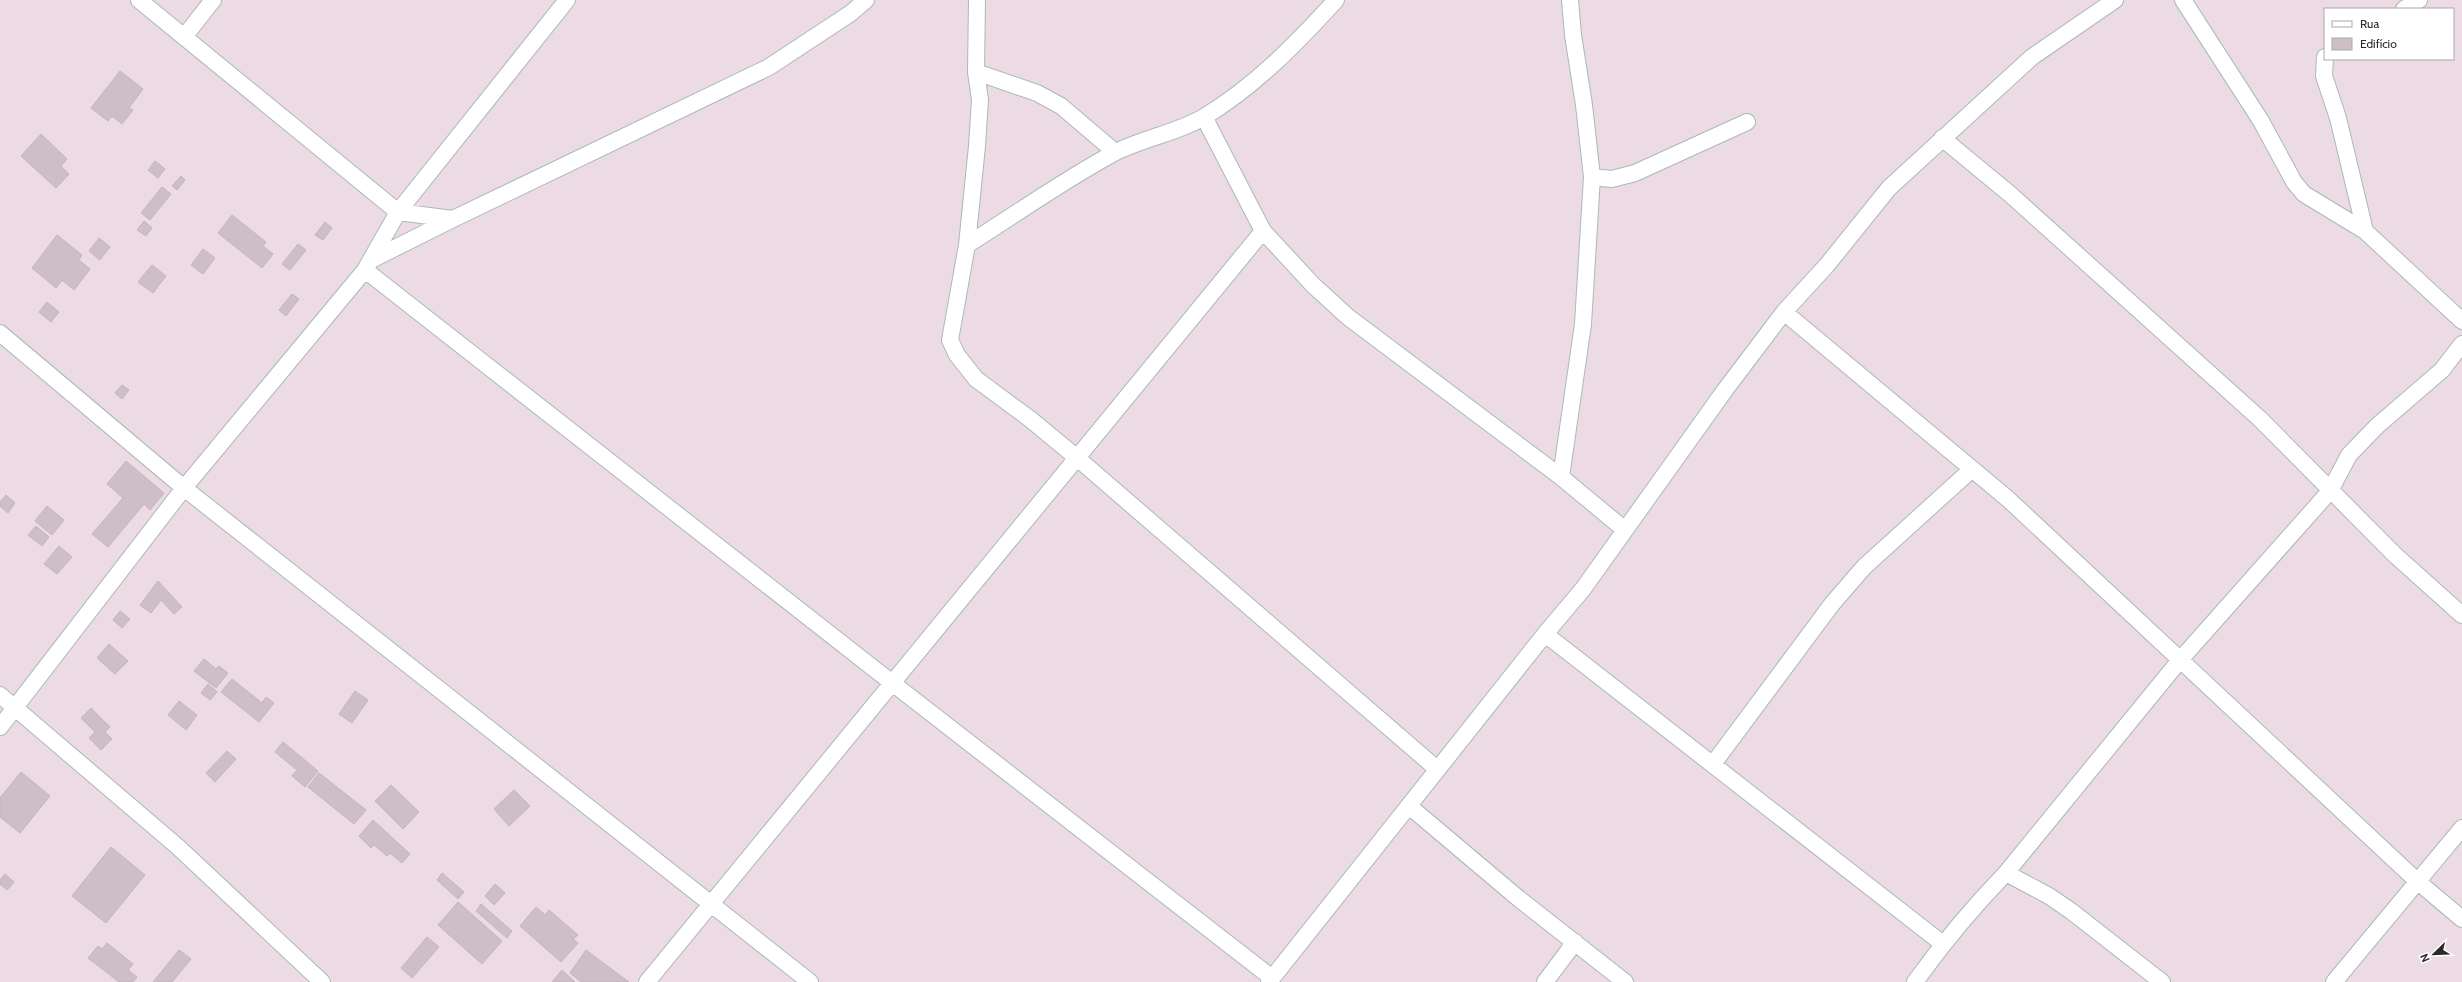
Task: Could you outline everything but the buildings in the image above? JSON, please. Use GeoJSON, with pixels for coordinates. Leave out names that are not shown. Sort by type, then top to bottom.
{"type":"FeatureCollection","features":[{"type":"Feature","properties":{"kind":"street"},"geometry":{"type":"LineString","coordinates":[[139,0],[398,212],[453,219]]}},
{"type":"Feature","properties":{"kind":"street"},"geometry":{"type":"LineString","coordinates":[[184,37],[213,0]]}},
{"type":"Feature","properties":{"kind":"street"},"geometry":{"type":"LineString","coordinates":[[0,727],[184,488],[368,265],[398,212],[567,0]]}},
{"type":"Feature","properties":{"kind":"street"},"geometry":{"type":"LineString","coordinates":[[368,265],[453,219],[769,67],[851,13],[866,0]]}},
{"type":"Feature","properties":{"kind":"street"},"geometry":{"type":"LineString","coordinates":[[977,0],[976,72],[980,100],[967,245],[950,340],[956,355],[976,379],[1030,419],[1076,457],[1437,769]]}},
{"type":"Feature","properties":{"kind":"street"},"geometry":{"type":"LineString","coordinates":[[967,245],[1115,152],[1163,135],[1204,117],[1253,81],[1292,49],[1336,0]]}},
{"type":"Feature","properties":{"kind":"street"},"geometry":{"type":"LineString","coordinates":[[1561,477],[1583,324],[1592,177],[1584,105],[1573,35],[1570,0]]}},
{"type":"Feature","properties":{"kind":"street"},"geometry":{"type":"LineString","coordinates":[[368,265],[891,682],[1270,980],[1583,588],[1784,312],[1827,265],[1889,188],[2032,57],[2115,0]]}},
{"type":"Feature","properties":{"kind":"street"},"geometry":{"type":"LineString","coordinates":[[2183,0],[2261,121],[2294,182],[2304,194],[2365,231],[2462,321]]}},
{"type":"Feature","properties":{"kind":"street"},"geometry":{"type":"LineString","coordinates":[[2406,8],[2419,0]]}},
{"type":"Feature","properties":{"kind":"street"},"geometry":{"type":"LineString","coordinates":[[2325,60],[2324,76],[2338,118],[2365,231]]}},
{"type":"Feature","properties":{"kind":"street"},"geometry":{"type":"LineString","coordinates":[[976,72],[1037,93],[1061,106],[1115,152]]}},
{"type":"Feature","properties":{"kind":"street"},"geometry":{"type":"LineString","coordinates":[[1204,117],[1263,231],[1313,285],[1348,317],[1561,477],[1625,530]]}},
{"type":"Feature","properties":{"kind":"street"},"geometry":{"type":"LineString","coordinates":[[1592,177],[1612,178],[1635,173],[1747,122]]}},
{"type":"Feature","properties":{"kind":"street"},"geometry":{"type":"LineString","coordinates":[[1942,138],[2011,195],[2260,419],[2395,555],[2462,615]]}},
{"type":"Feature","properties":{"kind":"street"},"geometry":{"type":"LineString","coordinates":[[647,982],[709,903],[1263,231]]}},
{"type":"Feature","properties":{"kind":"street"},"geometry":{"type":"LineString","coordinates":[[1784,312],[2025,515],[2417,881],[2462,919]]}},
{"type":"Feature","properties":{"kind":"street"},"geometry":{"type":"LineString","coordinates":[[0,333],[184,488],[810,982]]}},
{"type":"Feature","properties":{"kind":"street"},"geometry":{"type":"LineString","coordinates":[[1916,982],[1943,944],[1975,905],[2006,873],[2180,660],[2330,491],[2349,455],[2377,426],[2442,370],[2462,344]]}},
{"type":"Feature","properties":{"kind":"street"},"geometry":{"type":"LineString","coordinates":[[1713,764],[1832,604],[1864,567],[1971,470]]}},
{"type":"Feature","properties":{"kind":"street"},"geometry":{"type":"LineString","coordinates":[[1545,634],[1943,944]]}},
{"type":"Feature","properties":{"kind":"street"},"geometry":{"type":"LineString","coordinates":[[0,695],[16,707],[178,847],[322,982]]}},
{"type":"Feature","properties":{"kind":"street"},"geometry":{"type":"LineString","coordinates":[[1409,806],[1518,898],[1625,982]]}},
{"type":"Feature","properties":{"kind":"street"},"geometry":{"type":"LineString","coordinates":[[2334,982],[2462,828]]}},
{"type":"Feature","properties":{"kind":"street"},"geometry":{"type":"LineString","coordinates":[[2006,873],[2049,896],[2162,982]]}},
{"type":"Feature","properties":{"kind":"street"},"geometry":{"type":"LineString","coordinates":[[1545,982],[1575,942]]}}]}
